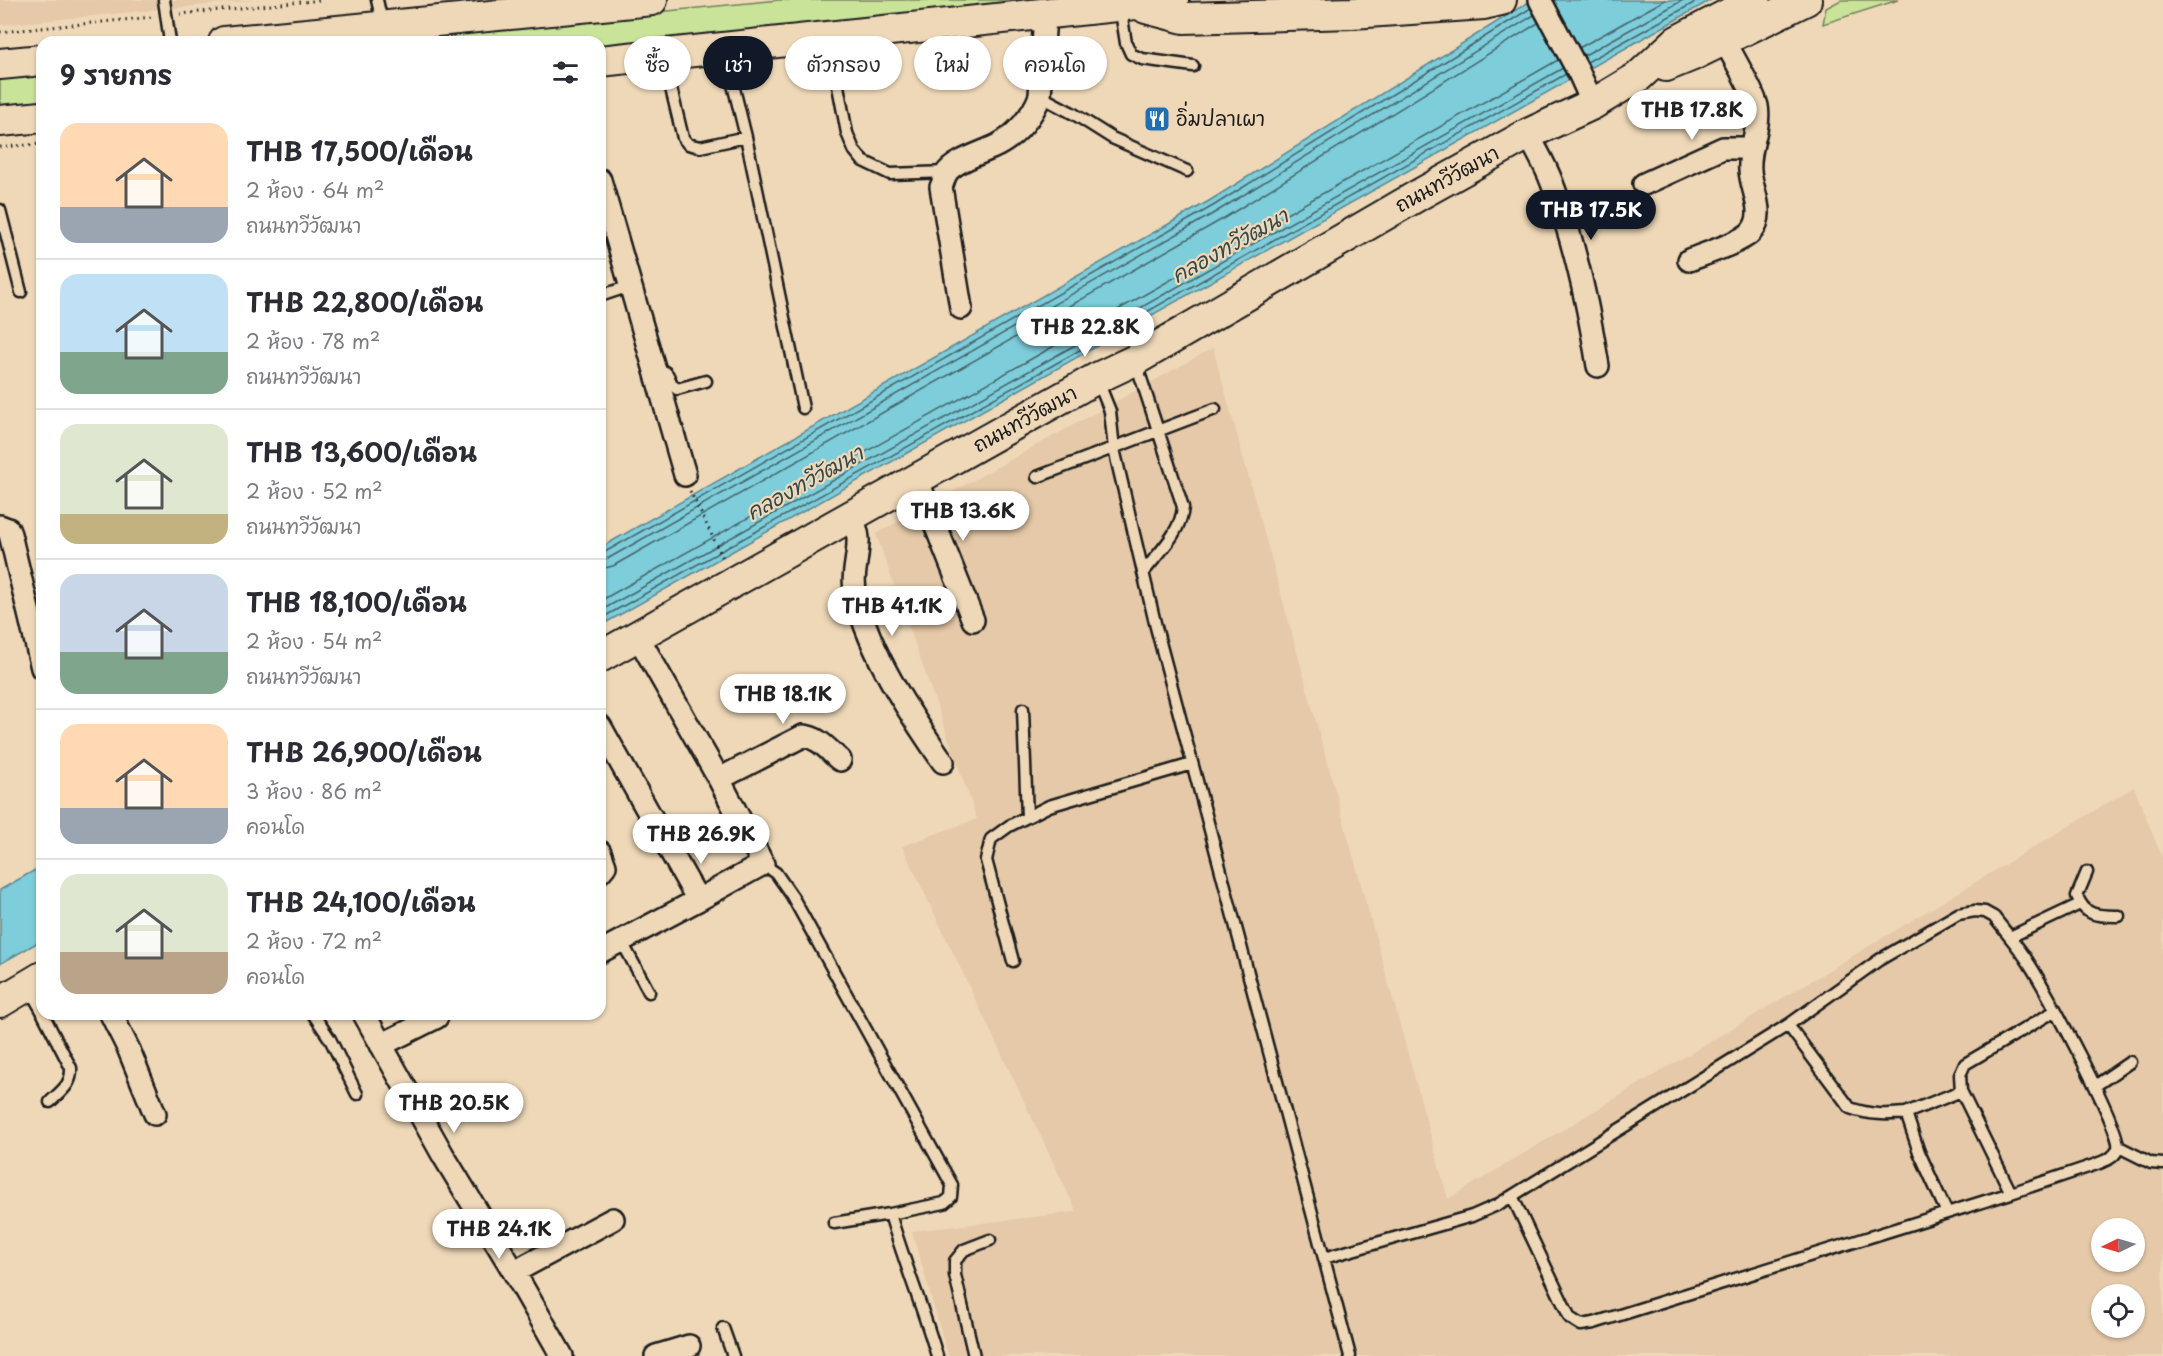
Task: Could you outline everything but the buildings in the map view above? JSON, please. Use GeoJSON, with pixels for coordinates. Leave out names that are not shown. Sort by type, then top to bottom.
{"type":"FeatureCollection","features":[{"type":"Feature","properties":{"kind":"main road"},"geometry":{"type":"LineString","coordinates":[[256,36],[380,13],[652,0]]}},
{"type":"Feature","properties":{"kind":"main road"},"geometry":{"type":"LineString","coordinates":[[838,36],[1173,0]]}},
{"type":"Feature","properties":{"kind":"main road"},"geometry":{"type":"LineString","coordinates":[[1127,5],[1185,18],[1352,13],[1484,4],[1501,0]]}},
{"type":"Feature","properties":{"kind":"main road","name":"ถนนทวีวัฒนา"},"geometry":{"type":"LineString","coordinates":[[1638,77],[1677,41],[1755,0]]}},
{"type":"Feature","properties":{"kind":"main road","name":"ถนนทวีวัฒนา"},"geometry":{"type":"LineString","coordinates":[[606,654],[1097,378],[1135,360],[1528,134],[1593,104],[1638,77],[1693,55],[1806,0]]}},
{"type":"Feature","properties":{"kind":"main road"},"geometry":{"type":"LineString","coordinates":[[606,60],[624,58]]}},
{"type":"Feature","properties":{"kind":"main road"},"geometry":{"type":"LineString","coordinates":[[0,64],[36,61]]}},
{"type":"Feature","properties":{"kind":"main road"},"geometry":{"type":"LineString","coordinates":[[0,121],[36,118]]}},
{"type":"Feature","properties":{"kind":"main road"},"geometry":{"type":"LineString","coordinates":[[0,1002],[35,981]]}},
{"type":"Feature","properties":{"kind":"street"},"geometry":{"type":"LineString","coordinates":[[1540,0],[1593,104]]}},
{"type":"Feature","properties":{"kind":"street"},"geometry":{"type":"LineString","coordinates":[[961,308],[941,187],[947,172],[956,165],[1001,144],[1022,125],[1036,106],[1040,96],[1045,14]]}},
{"type":"Feature","properties":{"kind":"street"},"geometry":{"type":"LineString","coordinates":[[1689,260],[1719,249],[1751,232],[1760,215],[1750,172],[1757,127],[1757,105],[1724,40]]}},
{"type":"Feature","properties":{"kind":"street"},"geometry":{"type":"LineString","coordinates":[[1528,134],[1551,181],[1565,220],[1589,313],[1598,366]]}},
{"type":"Feature","properties":{"kind":"street"},"geometry":{"type":"LineString","coordinates":[[1644,184],[1723,148],[1752,148]]}},
{"type":"Feature","properties":{"kind":"street"},"geometry":{"type":"LineString","coordinates":[[606,201],[686,480]]}},
{"type":"Feature","properties":{"kind":"street"},"geometry":{"type":"LineString","coordinates":[[917,479],[973,620]]}},
{"type":"Feature","properties":{"kind":"street"},"geometry":{"type":"LineString","coordinates":[[852,515],[859,539],[853,574],[856,595],[870,636],[894,684],[942,762]]}},
{"type":"Feature","properties":{"kind":"street"},"geometry":{"type":"LineString","coordinates":[[0,526],[8,529],[35,610]]}},
{"type":"Feature","properties":{"kind":"street"},"geometry":{"type":"LineString","coordinates":[[606,949],[763,864],[719,779],[638,636]]}},
{"type":"Feature","properties":{"kind":"street"},"geometry":{"type":"LineString","coordinates":[[719,779],[803,736],[810,736],[819,741],[840,760]]}},
{"type":"Feature","properties":{"kind":"street"},"geometry":{"type":"LineString","coordinates":[[606,737],[698,900]]}},
{"type":"Feature","properties":{"kind":"street"},"geometry":{"type":"LineString","coordinates":[[114,1020],[155,1114]]}},
{"type":"Feature","properties":{"kind":"street"},"geometry":{"type":"LineString","coordinates":[[367,1020],[443,1155],[562,1356]]}},
{"type":"Feature","properties":{"kind":"street"},"geometry":{"type":"LineString","coordinates":[[381,1045],[431,1020]]}},
{"type":"Feature","properties":{"kind":"street"},"geometry":{"type":"LineString","coordinates":[[514,1272],[613,1219]]}},
{"type":"Feature","properties":{"kind":"street"},"geometry":{"type":"LineString","coordinates":[[656,1356],[689,1346]]}},
{"type":"Feature","properties":{"kind":"lane"},"geometry":{"type":"LineString","coordinates":[[164,0],[169,36]]}},
{"type":"Feature","properties":{"kind":"lane"},"geometry":{"type":"LineString","coordinates":[[1127,5],[1126,43],[1131,54],[1142,60],[1193,66]]}},
{"type":"Feature","properties":{"kind":"lane"},"geometry":{"type":"LineString","coordinates":[[672,90],[683,138],[688,144],[700,147],[746,137]]}},
{"type":"Feature","properties":{"kind":"lane"},"geometry":{"type":"LineString","coordinates":[[734,90],[803,408]]}},
{"type":"Feature","properties":{"kind":"lane"},"geometry":{"type":"LineString","coordinates":[[839,90],[847,133],[854,150],[863,161],[890,174],[947,172]]}},
{"type":"Feature","properties":{"kind":"lane"},"geometry":{"type":"LineString","coordinates":[[1040,96],[1112,138],[1187,171]]}},
{"type":"Feature","properties":{"kind":"lane"},"geometry":{"type":"LineString","coordinates":[[0,210],[21,292]]}},
{"type":"Feature","properties":{"kind":"lane"},"geometry":{"type":"LineString","coordinates":[[606,294],[630,286]]}},
{"type":"Feature","properties":{"kind":"lane"},"geometry":{"type":"LineString","coordinates":[[1135,360],[1183,507],[1182,518],[1177,530],[1143,573]]}},
{"type":"Feature","properties":{"kind":"lane"},"geometry":{"type":"LineString","coordinates":[[654,370],[663,370],[668,374],[673,386],[677,389],[706,381]]}},
{"type":"Feature","properties":{"kind":"lane"},"geometry":{"type":"LineString","coordinates":[[1097,378],[1110,411],[1114,449],[1192,764],[1350,1356]]}},
{"type":"Feature","properties":{"kind":"lane"},"geometry":{"type":"LineString","coordinates":[[1037,477],[1215,409]]}},
{"type":"Feature","properties":{"kind":"lane"},"geometry":{"type":"LineString","coordinates":[[1023,709],[1027,817]]}},
{"type":"Feature","properties":{"kind":"lane"},"geometry":{"type":"LineString","coordinates":[[1013,962],[986,860],[992,839],[1009,826],[1049,806],[1192,764]]}},
{"type":"Feature","properties":{"kind":"lane"},"geometry":{"type":"LineString","coordinates":[[763,864],[776,873],[792,896],[952,1185],[951,1197],[944,1203],[834,1223]]}},
{"type":"Feature","properties":{"kind":"lane"},"geometry":{"type":"LineString","coordinates":[[2087,872],[2077,896],[2080,904],[2085,910],[2093,913],[2103,916],[2119,916]]}},
{"type":"Feature","properties":{"kind":"lane"},"geometry":{"type":"LineString","coordinates":[[2010,937],[2080,904]]}},
{"type":"Feature","properties":{"kind":"lane"},"geometry":{"type":"LineString","coordinates":[[1324,1258],[1454,1222],[1497,1205],[1788,1025],[1879,960],[1958,914],[1975,911],[1985,912],[1994,917],[2031,965],[2095,1086],[2118,1137],[2119,1147],[2111,1158],[2012,1193],[1594,1323],[1581,1324],[1570,1318],[1512,1196]]}},
{"type":"Feature","properties":{"kind":"lane"},"geometry":{"type":"LineString","coordinates":[[621,940],[649,992]]}},
{"type":"Feature","properties":{"kind":"lane"},"geometry":{"type":"LineString","coordinates":[[2012,1193],[1961,1091],[1960,1075],[1965,1064],[2055,1011]]}},
{"type":"Feature","properties":{"kind":"lane"},"geometry":{"type":"LineString","coordinates":[[47,1020],[71,1068],[72,1077],[69,1084],[50,1102]]}},
{"type":"Feature","properties":{"kind":"lane"},"geometry":{"type":"LineString","coordinates":[[317,1020],[330,1039],[357,1094]]}},
{"type":"Feature","properties":{"kind":"lane"},"geometry":{"type":"LineString","coordinates":[[1788,1025],[1850,1108],[1880,1115],[1906,1113],[1961,1091]]}},
{"type":"Feature","properties":{"kind":"lane"},"geometry":{"type":"LineString","coordinates":[[2095,1086],[2130,1062]]}},
{"type":"Feature","properties":{"kind":"lane"},"geometry":{"type":"LineString","coordinates":[[1906,1113],[1919,1152],[1947,1213]]}},
{"type":"Feature","properties":{"kind":"lane"},"geometry":{"type":"LineString","coordinates":[[2119,1147],[2151,1163],[2163,1164]]}},
{"type":"Feature","properties":{"kind":"lane"},"geometry":{"type":"LineString","coordinates":[[890,1214],[937,1356]]}},
{"type":"Feature","properties":{"kind":"lane"},"geometry":{"type":"LineString","coordinates":[[974,1356],[955,1261],[964,1250],[990,1240]]}},
{"type":"Feature","properties":{"kind":"lane"},"geometry":{"type":"LineString","coordinates":[[723,1328],[733,1356]]}},
{"type":"Feature","properties":{"kind":"path"},"geometry":{"type":"LineString","coordinates":[[0,147],[36,144]]}},
{"type":"Feature","properties":{"kind":"path"},"geometry":{"type":"LineString","coordinates":[[686,480],[725,562]]}},
{"type":"Feature","properties":{"kind":"shaded area"},"geometry":{"type":"Polygon","coordinates":[[[0,0],[255,0],[0,25],[0,0]]]}},
{"type":"Feature","properties":{"kind":"shaded area"},"geometry":{"type":"Polygon","coordinates":[[[1213,348],[1448,1199],[2134,787],[2163,860],[2163,1356],[948,1356],[912,1231],[1077,1212],[902,846],[977,819],[876,534],[1213,348]]]}},
{"type":"Feature","properties":{"kind":"green space"},"geometry":{"type":"Polygon","coordinates":[[[779,0],[1069,0],[691,39],[691,36],[624,36],[624,46],[606,47],[606,36],[415,36],[779,0]]]}},
{"type":"Feature","properties":{"kind":"green space"},"geometry":{"type":"Polygon","coordinates":[[[1841,0],[1898,0],[1823,24],[1826,8],[1841,0]]]}},
{"type":"Feature","properties":{"kind":"green space"},"geometry":{"type":"Polygon","coordinates":[[[36,74],[36,102],[0,105],[0,77],[36,74]]]}},
{"type":"Feature","properties":{"kind":"water","name":"คลองทวีวัฒนา"},"geometry":{"type":"Polygon","coordinates":[[[1532,0],[1711,0],[606,623],[606,545],[1209,201],[1532,0]]]}},
{"type":"Feature","properties":{"kind":"water"},"geometry":{"type":"Polygon","coordinates":[[[36,869],[36,943],[0,964],[0,890],[36,869]]]}},
{"type":"Feature","properties":{"kind":"place","name":"อิ่มปลาเผา"},"geometry":{"type":"Point","coordinates":[1157,119]}}]}
